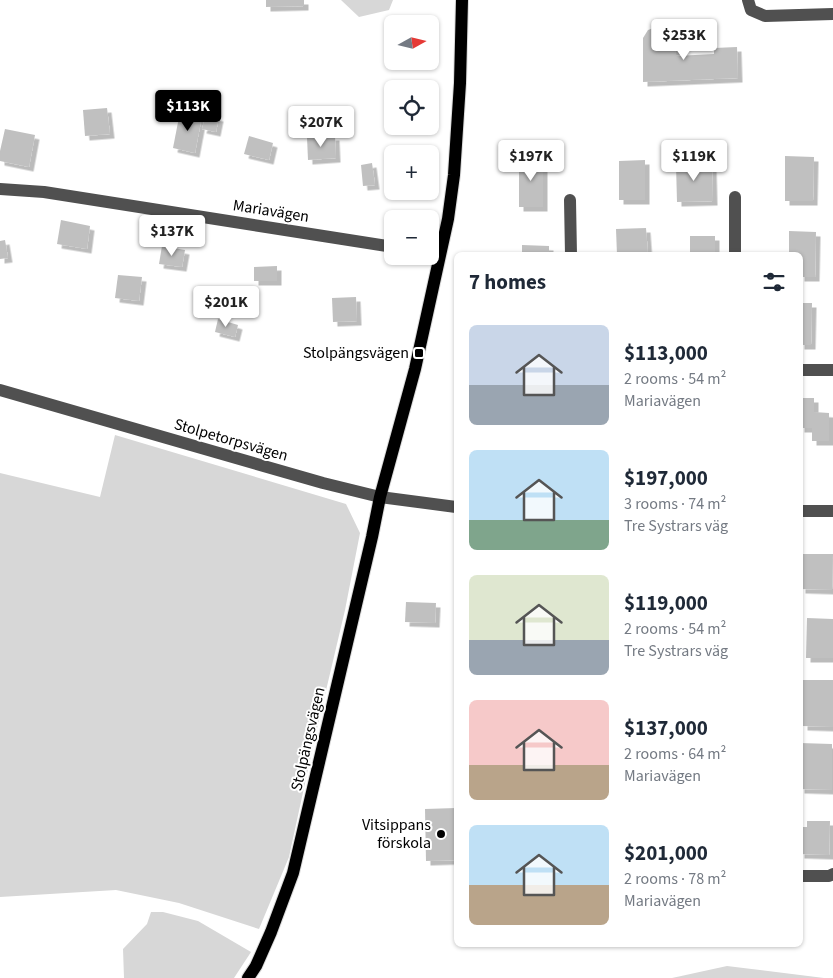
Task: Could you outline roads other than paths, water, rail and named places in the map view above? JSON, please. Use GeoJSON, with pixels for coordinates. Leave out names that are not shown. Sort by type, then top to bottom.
{"type":"FeatureCollection","features":[{"type":"Feature","properties":{"kind":"main road","name":"Stolpängsvägen"},"geometry":{"type":"LineString","coordinates":[[248,978],[256,966],[271,932],[293,873],[380,497],[416,369],[448,219],[454,175],[460,83],[462,0]]}},
{"type":"Feature","properties":{"kind":"street"},"geometry":{"type":"LineString","coordinates":[[748,0],[751,10],[765,16],[833,14]]}},
{"type":"Feature","properties":{"kind":"street","name":"Mariavägen"},"geometry":{"type":"LineString","coordinates":[[0,189],[44,192],[384,246]]}},
{"type":"Feature","properties":{"kind":"street"},"geometry":{"type":"LineString","coordinates":[[735,197],[735,252]]}},
{"type":"Feature","properties":{"kind":"street"},"geometry":{"type":"LineString","coordinates":[[570,200],[571,252]]}},
{"type":"Feature","properties":{"kind":"street"},"geometry":{"type":"LineString","coordinates":[[803,370],[833,370]]}},
{"type":"Feature","properties":{"kind":"street","name":"Stolpetorpsvägen"},"geometry":{"type":"LineString","coordinates":[[0,390],[323,483],[380,497],[454,507]]}},
{"type":"Feature","properties":{"kind":"street"},"geometry":{"type":"LineString","coordinates":[[803,511],[833,511]]}},
{"type":"Feature","properties":{"kind":"street"},"geometry":{"type":"LineString","coordinates":[[803,876],[829,876],[833,874]]}},
{"type":"Feature","properties":{"kind":"place","name":"Stolpängsvägen"},"geometry":{"type":"Point","coordinates":[419,353]}},
{"type":"Feature","properties":{"kind":"place","name":"Vitsippans förskola"},"geometry":{"type":"Point","coordinates":[441,834]}}]}
